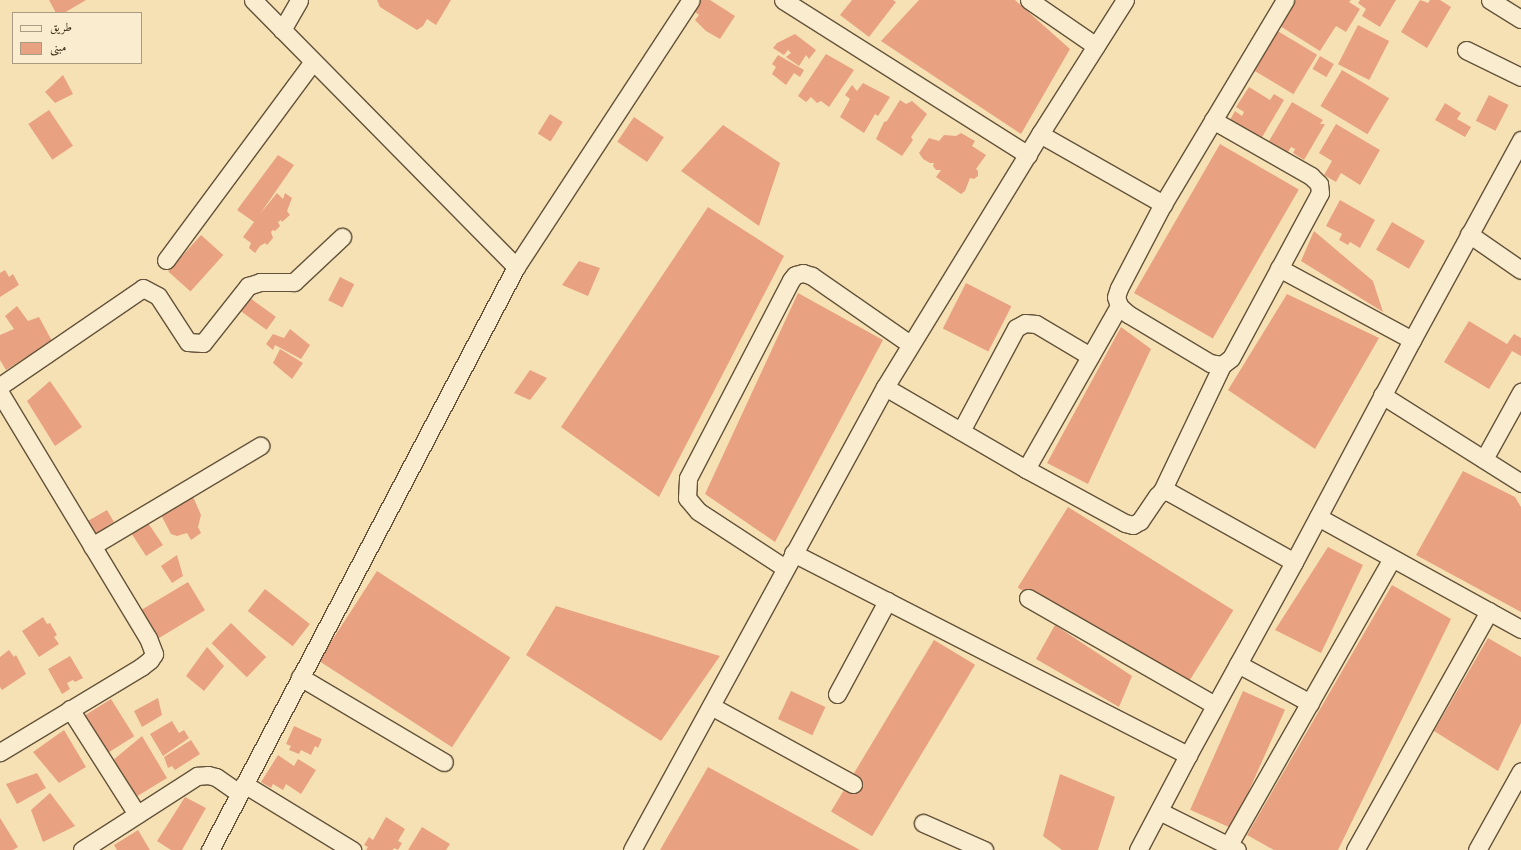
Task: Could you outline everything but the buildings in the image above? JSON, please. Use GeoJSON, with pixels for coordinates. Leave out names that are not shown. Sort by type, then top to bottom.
{"type":"FeatureCollection","features":[{"type":"Feature","properties":{"kind":"street"},"geometry":{"type":"LineString","coordinates":[[253,0],[516,267]]}},
{"type":"Feature","properties":{"kind":"street"},"geometry":{"type":"LineString","coordinates":[[282,30],[299,0]]}},
{"type":"Feature","properties":{"kind":"street"},"geometry":{"type":"LineString","coordinates":[[210,850],[241,788],[516,267],[691,0]]}},
{"type":"Feature","properties":{"kind":"street"},"geometry":{"type":"LineString","coordinates":[[783,0],[1028,155]]}},
{"type":"Feature","properties":{"kind":"street"},"geometry":{"type":"LineString","coordinates":[[1029,0],[1096,46]]}},
{"type":"Feature","properties":{"kind":"street"},"geometry":{"type":"LineString","coordinates":[[632,850],[789,560],[885,387],[1040,134],[1125,0]]}},
{"type":"Feature","properties":{"kind":"street"},"geometry":{"type":"LineString","coordinates":[[1222,365],[1210,363],[1128,314],[1119,306],[1116,297],[1119,288],[1163,204],[1286,0]]}},
{"type":"Feature","properties":{"kind":"street"},"geometry":{"type":"LineString","coordinates":[[1490,0],[1521,19]]}},
{"type":"Feature","properties":{"kind":"street"},"geometry":{"type":"LineString","coordinates":[[1466,50],[1521,77]]}},
{"type":"Feature","properties":{"kind":"street"},"geometry":{"type":"LineString","coordinates":[[166,260],[313,61]]}},
{"type":"Feature","properties":{"kind":"street"},"geometry":{"type":"LineString","coordinates":[[885,387],[1026,469],[1125,523],[1133,525],[1140,521],[1156,496],[1162,491],[1222,365],[1231,358],[1320,193],[1319,184],[1311,176],[1213,120]]}},
{"type":"Feature","properties":{"kind":"street"},"geometry":{"type":"LineString","coordinates":[[1040,134],[1163,204]]}},
{"type":"Feature","properties":{"kind":"street"},"geometry":{"type":"LineString","coordinates":[[1138,850],[1215,705],[1294,562],[1382,395],[1521,140]]}},
{"type":"Feature","properties":{"kind":"street"},"geometry":{"type":"LineString","coordinates":[[1470,234],[1521,270]]}},
{"type":"Feature","properties":{"kind":"street"},"geometry":{"type":"LineString","coordinates":[[0,386],[143,288],[158,296],[188,342],[203,343],[248,286],[260,282],[294,282],[342,236]]}},
{"type":"Feature","properties":{"kind":"street"},"geometry":{"type":"LineString","coordinates":[[1279,268],[1412,340]]}},
{"type":"Feature","properties":{"kind":"street"},"geometry":{"type":"LineString","coordinates":[[910,344],[812,276],[803,273],[795,275],[791,280],[688,478],[687,498],[698,511],[789,560],[887,601],[1188,755]]}},
{"type":"Feature","properties":{"kind":"street"},"geometry":{"type":"LineString","coordinates":[[1026,469],[1119,306]]}},
{"type":"Feature","properties":{"kind":"street"},"geometry":{"type":"LineString","coordinates":[[961,431],[1016,328],[1025,323],[1036,324],[1090,356]]}},
{"type":"Feature","properties":{"kind":"street"},"geometry":{"type":"LineString","coordinates":[[0,392],[152,645],[154,654],[150,660],[141,667],[0,752]]}},
{"type":"Feature","properties":{"kind":"street"},"geometry":{"type":"LineString","coordinates":[[1484,459],[1521,392]]}},
{"type":"Feature","properties":{"kind":"street"},"geometry":{"type":"LineString","coordinates":[[1382,395],[1521,483]]}},
{"type":"Feature","properties":{"kind":"street"},"geometry":{"type":"LineString","coordinates":[[92,546],[260,446]]}},
{"type":"Feature","properties":{"kind":"street"},"geometry":{"type":"LineString","coordinates":[[1162,491],[1169,492],[1294,562]]}},
{"type":"Feature","properties":{"kind":"street"},"geometry":{"type":"LineString","coordinates":[[1318,517],[1521,629]]}},
{"type":"Feature","properties":{"kind":"street"},"geometry":{"type":"LineString","coordinates":[[1159,810],[1233,848],[1310,703],[1392,558]]}},
{"type":"Feature","properties":{"kind":"street"},"geometry":{"type":"LineString","coordinates":[[1028,598],[1215,705]]}},
{"type":"Feature","properties":{"kind":"street"},"geometry":{"type":"LineString","coordinates":[[837,694],[887,601]]}},
{"type":"Feature","properties":{"kind":"street"},"geometry":{"type":"LineString","coordinates":[[1355,850],[1489,611]]}},
{"type":"Feature","properties":{"kind":"street"},"geometry":{"type":"LineString","coordinates":[[1238,664],[1310,703]]}},
{"type":"Feature","properties":{"kind":"street"},"geometry":{"type":"LineString","coordinates":[[300,677],[444,762]]}},
{"type":"Feature","properties":{"kind":"street"},"geometry":{"type":"LineString","coordinates":[[711,706],[853,784]]}},
{"type":"Feature","properties":{"kind":"street"},"geometry":{"type":"LineString","coordinates":[[70,710],[137,814]]}},
{"type":"Feature","properties":{"kind":"street"},"geometry":{"type":"LineString","coordinates":[[1477,850],[1521,771]]}},
{"type":"Feature","properties":{"kind":"street"},"geometry":{"type":"LineString","coordinates":[[82,850],[197,776],[208,775],[241,788],[352,850]]}},
{"type":"Feature","properties":{"kind":"street"},"geometry":{"type":"LineString","coordinates":[[923,823],[984,850]]}}]}
